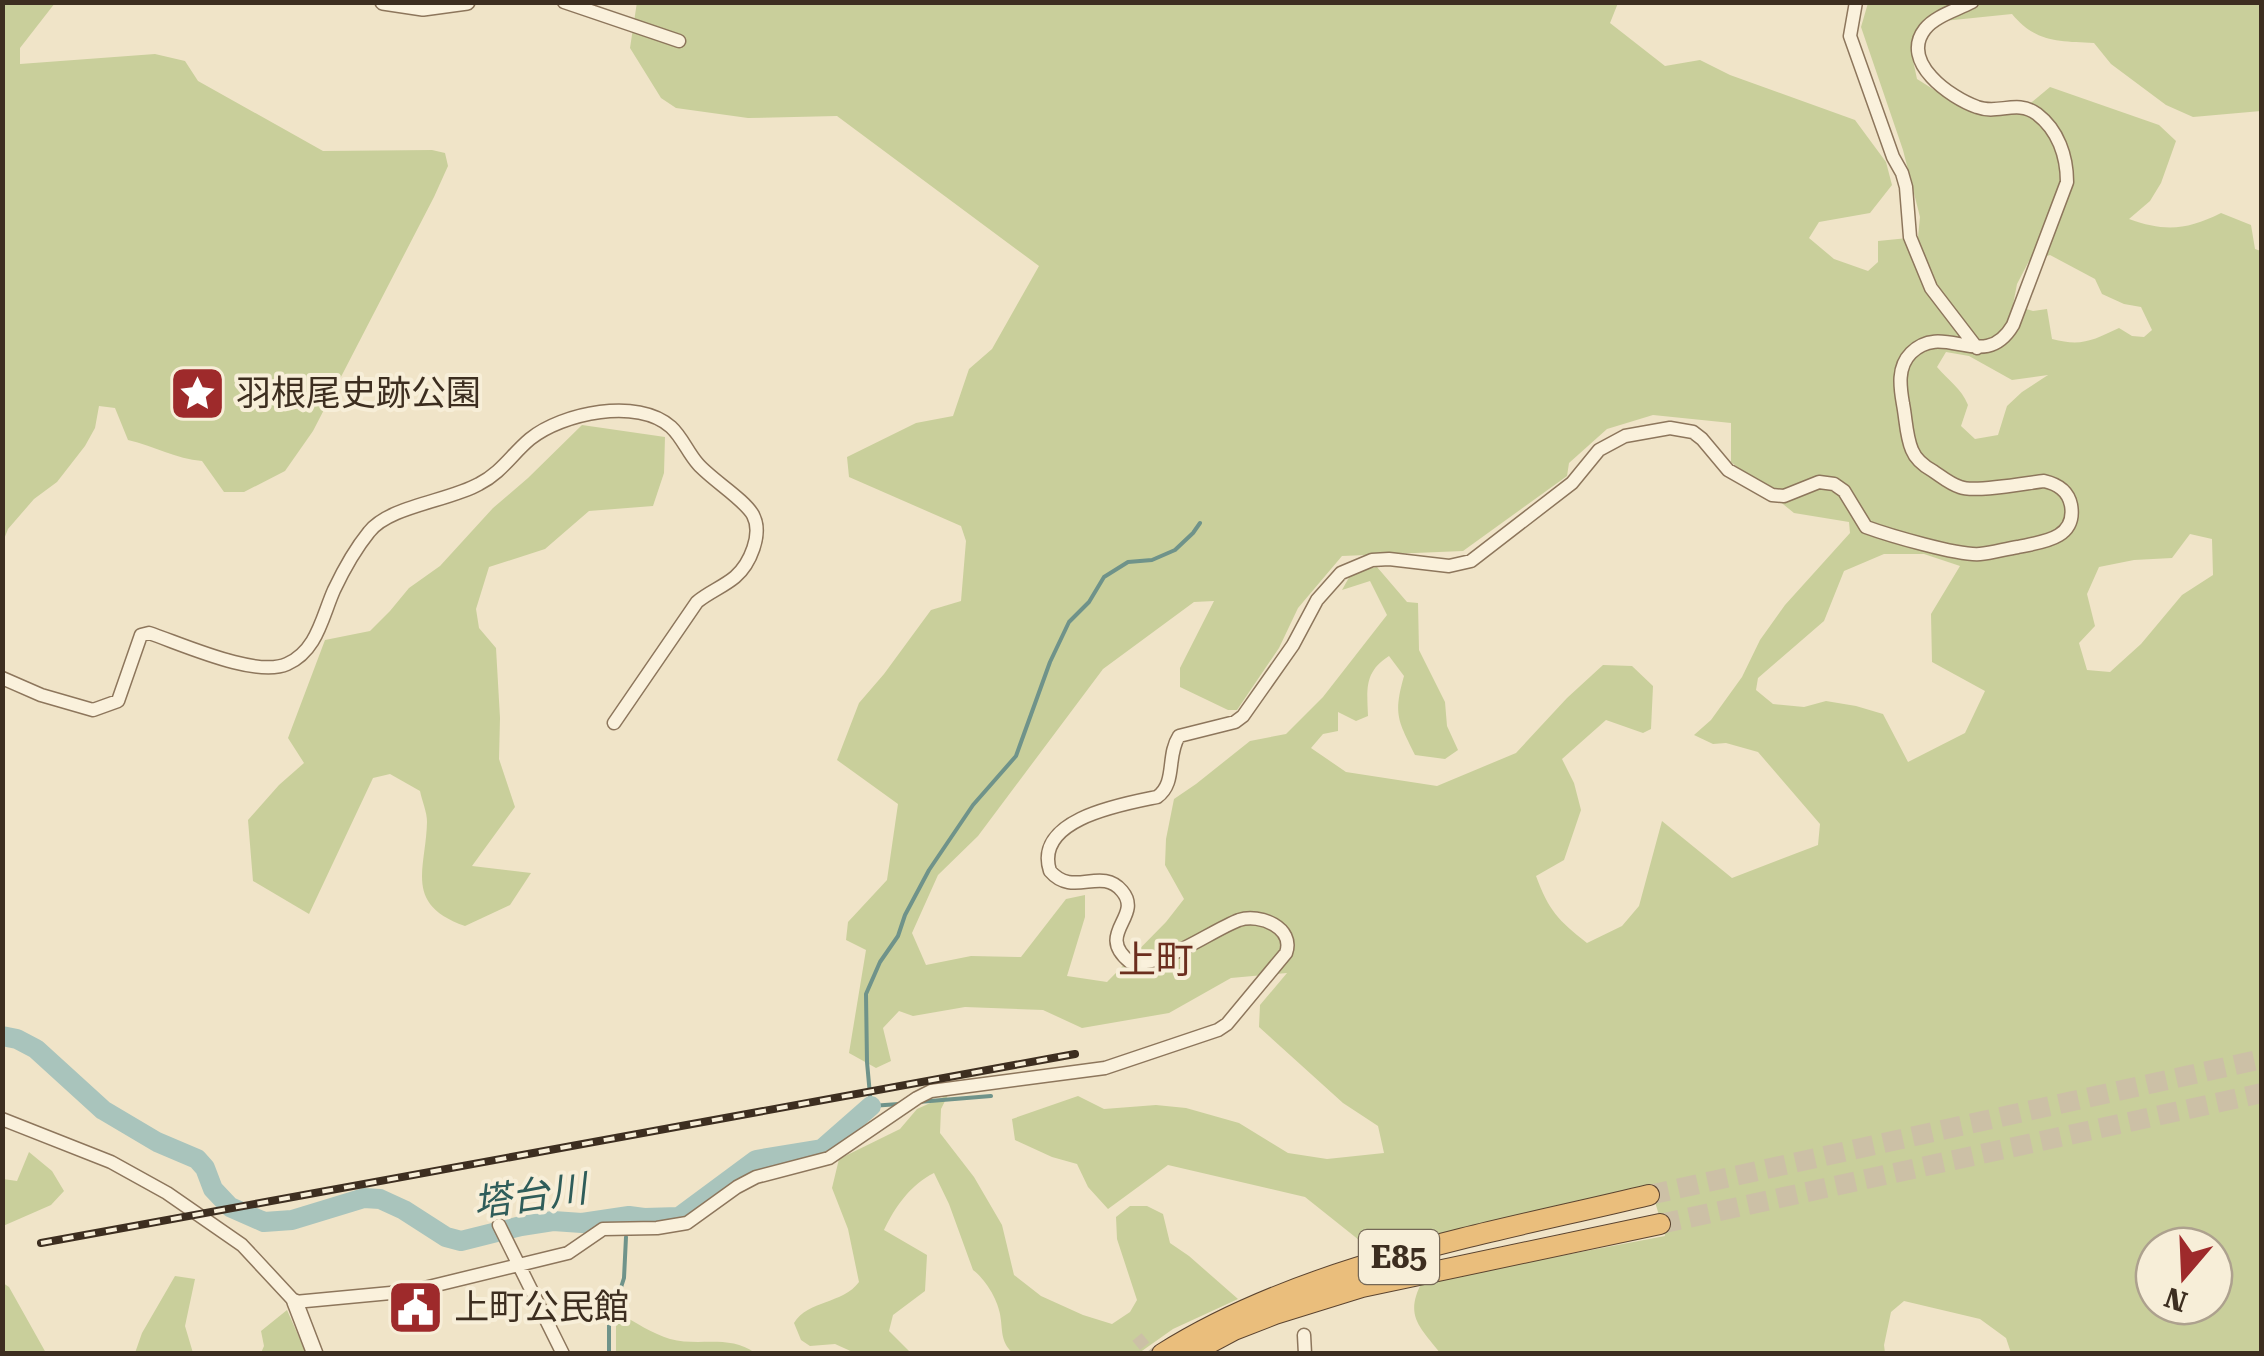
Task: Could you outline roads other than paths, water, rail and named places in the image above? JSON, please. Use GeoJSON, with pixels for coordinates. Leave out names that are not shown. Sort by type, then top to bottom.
{"type":"FeatureCollection","features":[{"type":"Feature","properties":{"kind":"highway","name":"E85"},"geometry":{"type":"LineString","coordinates":[[1162,1354],[1254,1306],[1350,1271],[1649,1194]]}},
{"type":"Feature","properties":{"kind":"highway","name":"E85"},"geometry":{"type":"LineString","coordinates":[[1189,1354],[1274,1314],[1362,1287],[1660,1224]]}},
{"type":"Feature","properties":{"kind":"street"},"geometry":{"type":"LineString","coordinates":[[382,2],[423,8],[467,2]]}},
{"type":"Feature","properties":{"kind":"street"},"geometry":{"type":"LineString","coordinates":[[564,2],[680,41]]}},
{"type":"Feature","properties":{"kind":"street"},"geometry":{"type":"LineString","coordinates":[[1856,2],[1850,36],[1892,157],[1902,173],[1910,236],[1931,288],[1977,348]]}},
{"type":"Feature","properties":{"kind":"street"},"geometry":{"type":"LineString","coordinates":[[295,1302],[412,1290],[568,1253],[603,1229],[687,1224],[756,1177],[828,1158],[931,1091],[1105,1068],[1223,1028],[1286,953],[1288,946],[1282,931],[1268,922],[1244,919],[1146,963],[1130,962],[1116,944],[1127,908],[1124,894],[1105,881],[1073,884],[1057,879],[1047,861],[1056,838],[1092,812],[1164,792],[1172,750],[1179,736],[1234,722],[1242,716],[1293,645],[1317,600],[1341,573],[1372,560],[1449,566],[1471,561],[1572,483],[1592,456],[1616,440],[1670,428],[1686,430],[1702,439],[1728,470],[1767,492],[1784,496],[1819,482],[1834,484],[1844,491],[1866,527],[1952,550],[1978,554],[2058,537],[2067,527],[2072,509],[2068,496],[2055,484],[2044,481],[1963,489],[1925,466],[1911,448],[1900,384],[1906,360],[1916,348],[1938,341],[1977,348],[2000,342],[2013,325],[2062,200],[2067,173],[2063,152],[2054,132],[2037,114],[2013,106],[1988,110],[1975,107],[1923,68],[1918,48],[1924,30],[1972,2]]}},
{"type":"Feature","properties":{"kind":"street"},"geometry":{"type":"LineString","coordinates":[[2,678],[93,710],[118,700],[141,635],[149,633],[252,668],[270,669],[287,664],[315,639],[335,588],[374,526],[394,514],[481,484],[529,440],[568,418],[637,411],[674,429],[708,476],[748,509],[756,528],[744,567],[697,602],[614,723]]}},
{"type":"Feature","properties":{"kind":"street"},"geometry":{"type":"LineString","coordinates":[[2,1119],[111,1162],[168,1194],[242,1245],[295,1302],[315,1354]]}},
{"type":"Feature","properties":{"kind":"street"},"geometry":{"type":"LineString","coordinates":[[502,1231],[563,1354]]}},
{"type":"Feature","properties":{"kind":"street"},"geometry":{"type":"LineString","coordinates":[[1304,1335],[1305,1354]]}},
{"type":"Feature","properties":{"kind":"waterway"},"geometry":{"type":"LineString","coordinates":[[899,1104],[871,1106],[866,994],[880,962],[898,936],[929,870],[973,805],[1016,756],[1069,622],[1089,602],[1104,577],[1128,562],[1152,560],[1175,550],[1200,523]]}},
{"type":"Feature","properties":{"kind":"waterway","name":"塔台川"},"geometry":{"type":"LineString","coordinates":[[2,1036],[36,1049],[103,1110],[157,1142],[197,1159],[213,1189],[230,1207],[264,1222],[292,1220],[364,1198],[380,1199],[446,1237],[461,1241],[553,1221],[679,1217],[756,1160],[822,1149],[871,1106]]}},
{"type":"Feature","properties":{"kind":"waterway","name":"塔台川"},"geometry":{"type":"LineString","coordinates":[[918,1102],[991,1096]]}},
{"type":"Feature","properties":{"kind":"waterway"},"geometry":{"type":"LineString","coordinates":[[609,1354],[609,1325],[624,1278],[626,1237]]}},
{"type":"Feature","properties":{"kind":"tunnel"},"geometry":{"type":"LineString","coordinates":[[1649,1195],[2262,1059]]}},
{"type":"Feature","properties":{"kind":"tunnel"},"geometry":{"type":"LineString","coordinates":[[1660,1224],[2262,1093]]}},
{"type":"Feature","properties":{"kind":"tunnel"},"geometry":{"type":"LineString","coordinates":[[1137,1337],[1151,1354]]}},
{"type":"Feature","properties":{"kind":"railway"},"geometry":{"type":"LineString","coordinates":[[41,1243],[1075,1054]]}},
{"type":"Feature","properties":{"kind":"place","name":"羽根尾史跡公園"},"geometry":{"type":"Point","coordinates":[197,393]}},
{"type":"Feature","properties":{"kind":"place","name":"上町公民館"},"geometry":{"type":"Point","coordinates":[415,1307]}},
{"type":"Feature","properties":{"kind":"district","name":"上町"},"geometry":{"type":"Point","coordinates":[1156,960]}}]}
